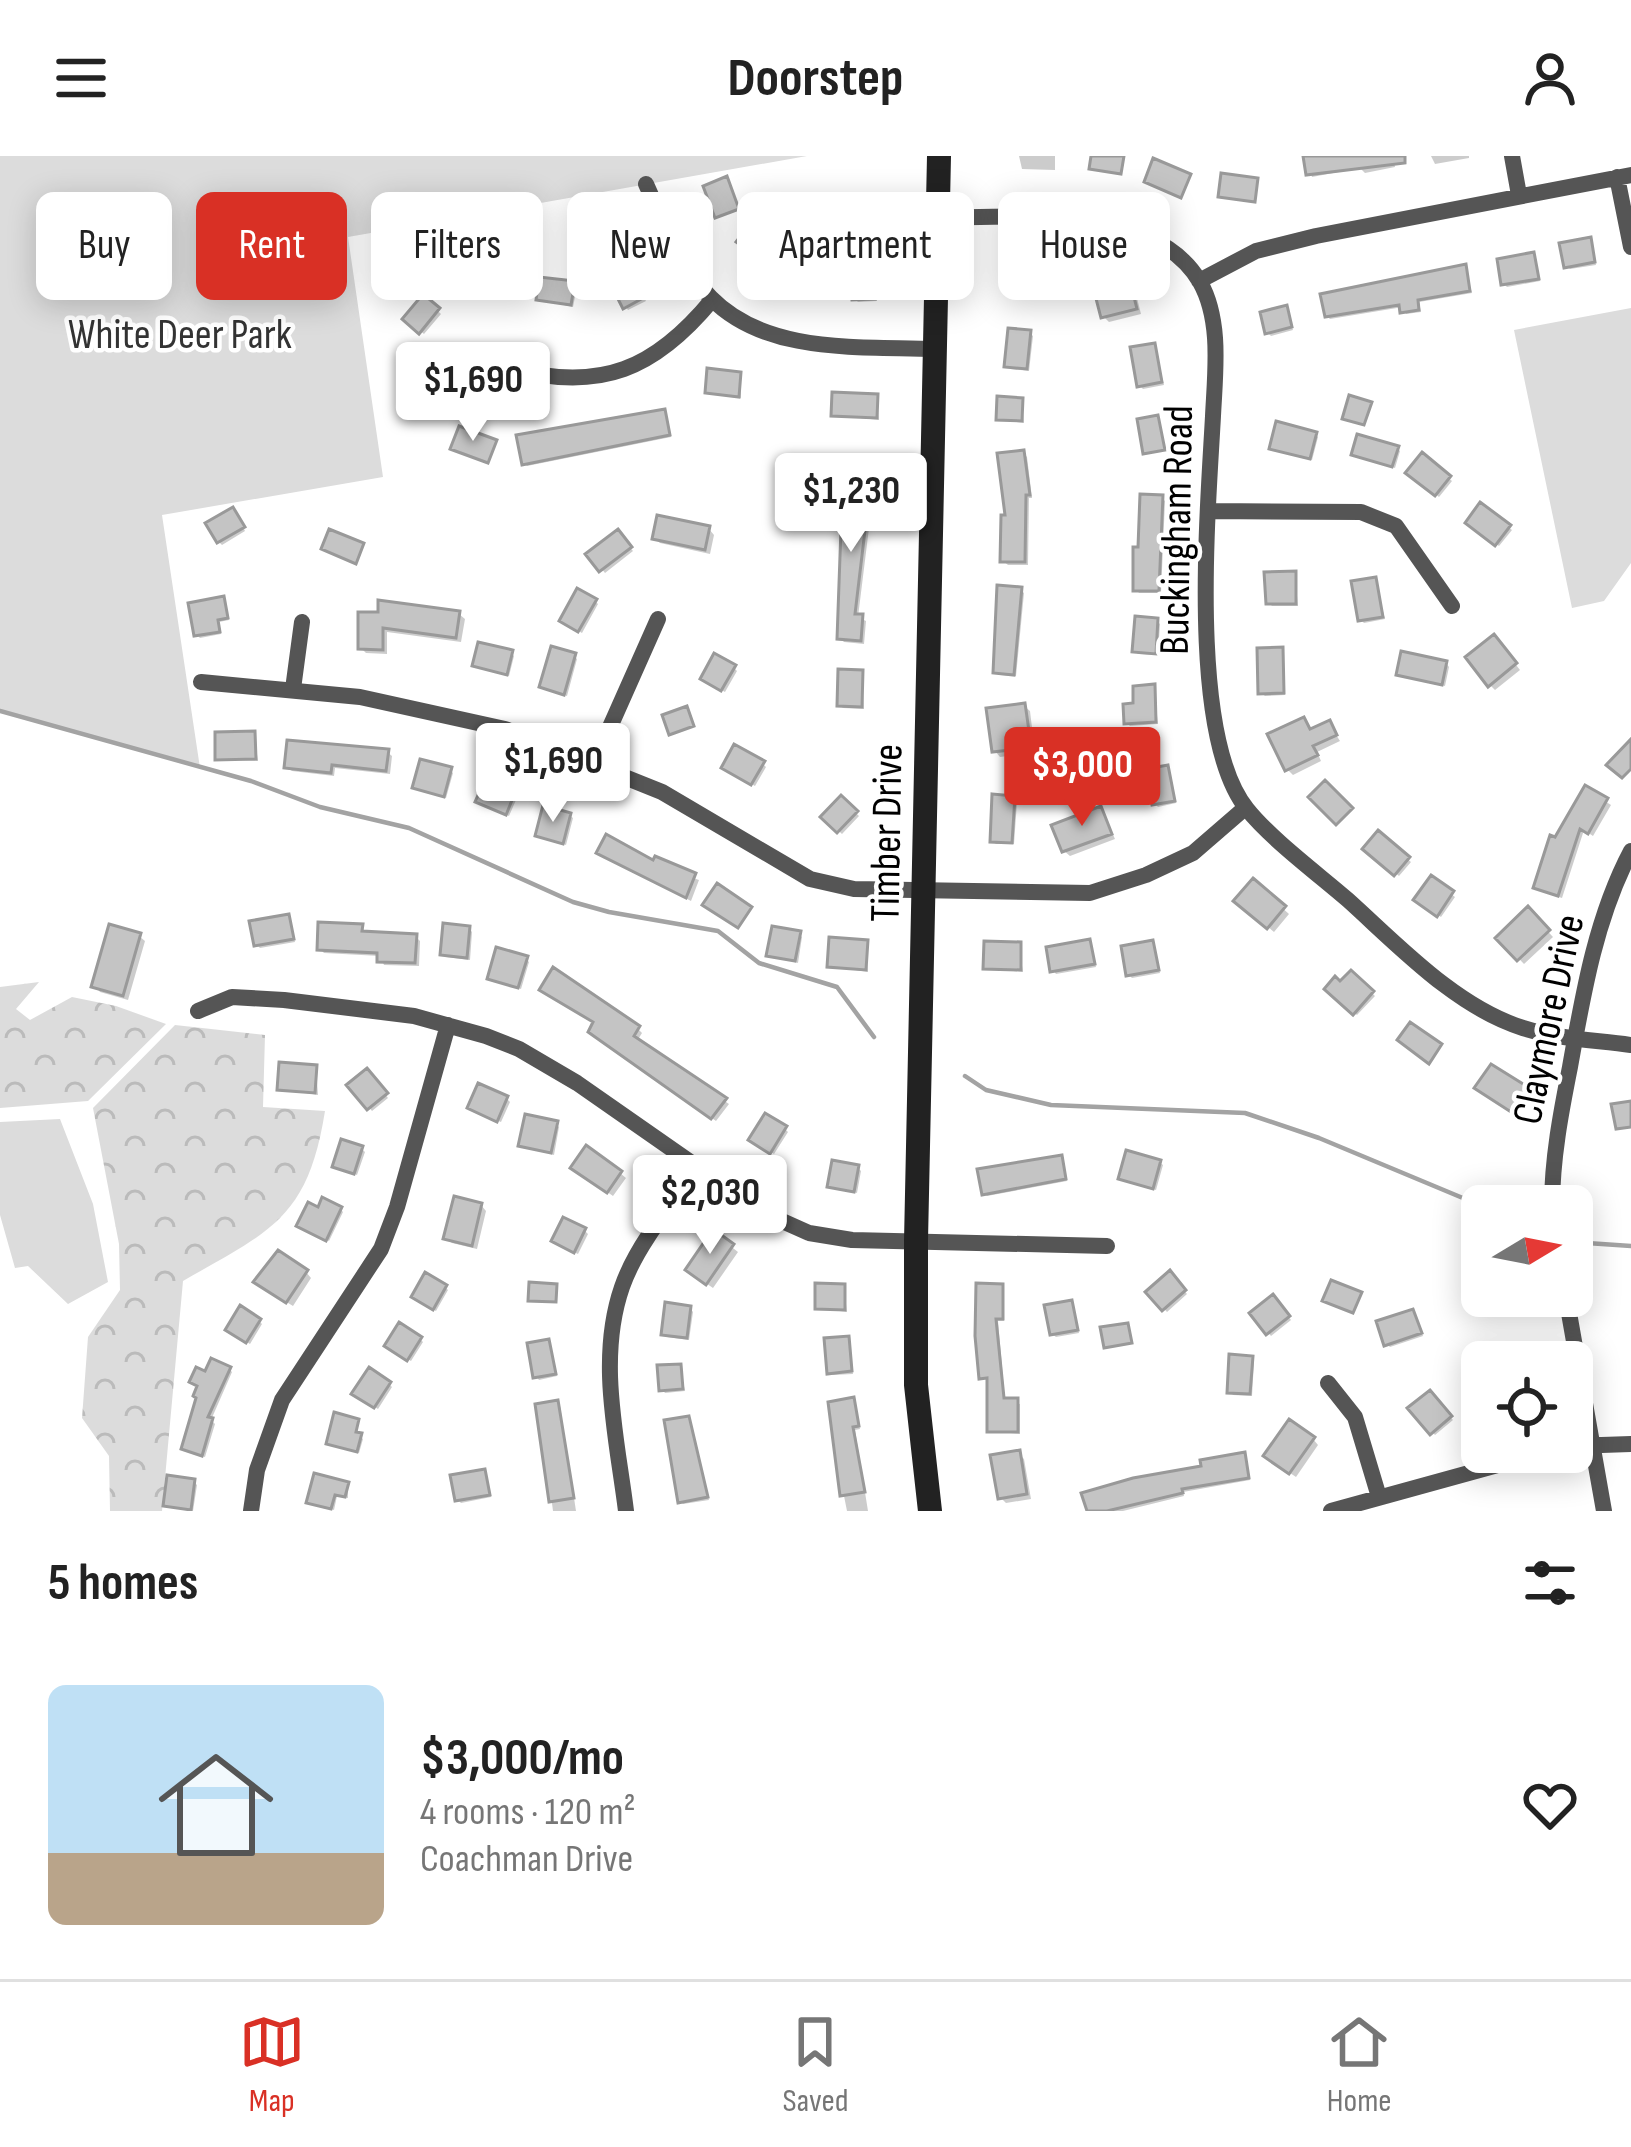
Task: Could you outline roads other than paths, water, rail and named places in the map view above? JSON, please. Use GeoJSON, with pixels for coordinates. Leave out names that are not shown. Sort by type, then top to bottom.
{"type":"FeatureCollection","features":[{"type":"Feature","properties":{"kind":"main road","name":"Timber Drive"},"geometry":{"type":"LineString","coordinates":[[938,192],[939,156]]}},
{"type":"Feature","properties":{"kind":"main road","name":"Timber Drive"},"geometry":{"type":"LineString","coordinates":[[930,1511],[916,1384],[916,1241],[935,300]]}},
{"type":"Feature","properties":{"kind":"street"},"geometry":{"type":"LineString","coordinates":[[1512,156],[1519,195]]}},
{"type":"Feature","properties":{"kind":"street"},"geometry":{"type":"LineString","coordinates":[[974,217],[1055,216],[1142,234],[1172,254],[1199,281],[1256,251],[1624,176],[1631,247]]}},
{"type":"Feature","properties":{"kind":"street"},"geometry":{"type":"LineString","coordinates":[[646,184],[650,192]]}},
{"type":"Feature","properties":{"kind":"street","name":"Buckingham Road"},"geometry":{"type":"LineString","coordinates":[[1199,281],[1214,321],[1209,699],[1223,760],[1245,808],[1448,989],[1522,1028],[1631,1046]]}},
{"type":"Feature","properties":{"kind":"street"},"geometry":{"type":"LineString","coordinates":[[512,369],[551,379],[632,367],[672,345],[712,300],[736,319],[788,339],[934,349]]}},
{"type":"Feature","properties":{"kind":"street"},"geometry":{"type":"LineString","coordinates":[[1208,511],[1361,512],[1396,526],[1452,606]]}},
{"type":"Feature","properties":{"kind":"street"},"geometry":{"type":"LineString","coordinates":[[594,763],[658,619]]}},
{"type":"Feature","properties":{"kind":"street"},"geometry":{"type":"LineString","coordinates":[[293,689],[302,622]]}},
{"type":"Feature","properties":{"kind":"street"},"geometry":{"type":"LineString","coordinates":[[201,682],[360,697],[505,729],[662,792],[810,879],[854,889],[1090,893],[1193,853],[1245,808]]}},
{"type":"Feature","properties":{"kind":"street","name":"Claymore Drive"},"geometry":{"type":"LineString","coordinates":[[1554,1185],[1558,1126],[1575,1037],[1613,884],[1631,851]]}},
{"type":"Feature","properties":{"kind":"street"},"geometry":{"type":"LineString","coordinates":[[198,1011],[232,997],[390,1013],[448,1025],[519,1048],[762,1212],[808,1233],[852,1240],[1107,1246]]}},
{"type":"Feature","properties":{"kind":"street"},"geometry":{"type":"LineString","coordinates":[[251,1511],[257,1470],[282,1400],[381,1249],[448,1025]]}},
{"type":"Feature","properties":{"kind":"street"},"geometry":{"type":"LineString","coordinates":[[626,1511],[609,1372],[615,1312],[638,1255],[698,1168]]}},
{"type":"Feature","properties":{"kind":"street"},"geometry":{"type":"LineString","coordinates":[[1328,1383],[1355,1417],[1378,1498]]}},
{"type":"Feature","properties":{"kind":"street"},"geometry":{"type":"LineString","coordinates":[[1593,1444],[1631,1444]]}},
{"type":"Feature","properties":{"kind":"street"},"geometry":{"type":"LineString","coordinates":[[1593,1450],[1604,1511]]}},
{"type":"Feature","properties":{"kind":"street"},"geometry":{"type":"LineString","coordinates":[[1331,1511],[1468,1473]]}},
{"type":"Feature","properties":{"kind":"waterway"},"geometry":{"type":"LineString","coordinates":[[0,711],[251,781],[320,807],[409,828],[573,902],[718,931],[759,963],[837,987],[874,1037]]}},
{"type":"Feature","properties":{"kind":"waterway"},"geometry":{"type":"LineString","coordinates":[[965,1076],[986,1090],[1051,1105],[1245,1113],[1461,1197]]}},
{"type":"Feature","properties":{"kind":"waterway"},"geometry":{"type":"LineString","coordinates":[[1593,1243],[1631,1246]]}},
{"type":"Feature","properties":{"kind":"park label","name":"White Deer Park"},"geometry":{"type":"Point","coordinates":[180,333]}}]}
